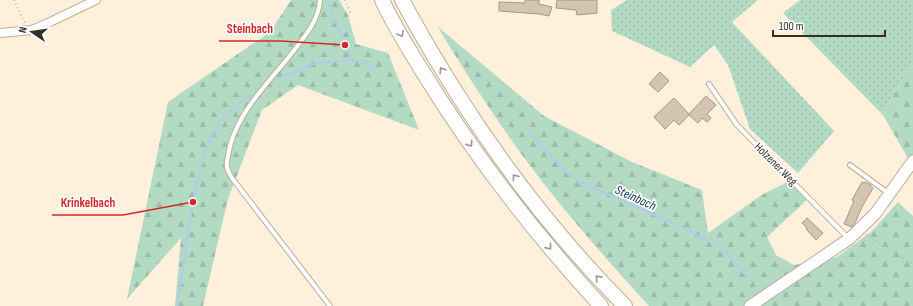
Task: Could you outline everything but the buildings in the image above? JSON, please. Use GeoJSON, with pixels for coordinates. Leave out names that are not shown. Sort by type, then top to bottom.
{"type":"FeatureCollection","features":[{"type":"Feature","properties":{"kind":"highway"},"geometry":{"type":"LineString","coordinates":[[382,0],[432,88],[490,172],[558,258],[601,306]]}},
{"type":"Feature","properties":{"kind":"highway"},"geometry":{"type":"LineString","coordinates":[[402,0],[447,78],[507,167],[570,245],[625,306]]}},
{"type":"Feature","properties":{"kind":"main road"},"geometry":{"type":"LineString","coordinates":[[750,306],[849,239],[875,214],[913,161]]}},
{"type":"Feature","properties":{"kind":"street"},"geometry":{"type":"LineString","coordinates":[[0,33],[28,30],[48,23],[96,0]]}},
{"type":"Feature","properties":{"kind":"lane"},"geometry":{"type":"LineString","coordinates":[[320,0],[316,17],[304,38],[244,114],[233,135],[227,167],[232,178],[330,306]]}},
{"type":"Feature","properties":{"kind":"lane","name":"Holzener Weg"},"geometry":{"type":"LineString","coordinates":[[710,84],[737,125],[849,239]]}},
{"type":"Feature","properties":{"kind":"lane"},"geometry":{"type":"LineString","coordinates":[[850,165],[890,194]]}},
{"type":"Feature","properties":{"kind":"path"},"geometry":{"type":"LineString","coordinates":[[14,0],[28,30]]}},
{"type":"Feature","properties":{"kind":"path"},"geometry":{"type":"LineString","coordinates":[[345,0],[351,14]]}},
{"type":"Feature","properties":{"kind":"path"},"geometry":{"type":"LineString","coordinates":[[859,230],[913,264]]}},
{"type":"Feature","properties":{"kind":"green space"},"geometry":{"type":"Polygon","coordinates":[[[291,0],[339,0],[348,15],[356,44],[388,53],[419,130],[298,85],[262,110],[228,199],[203,306],[175,306],[181,238],[127,299],[168,102],[270,32],[291,0]]]}},
{"type":"Feature","properties":{"kind":"green space"},"geometry":{"type":"Polygon","coordinates":[[[627,0],[758,0],[732,22],[834,131],[798,173],[750,129],[728,65],[714,45],[690,67],[612,31],[611,10],[627,0]]]}},
{"type":"Feature","properties":{"kind":"green space"},"geometry":{"type":"Polygon","coordinates":[[[800,0],[913,0],[913,66],[905,74],[883,115],[783,13],[800,0]]]}},
{"type":"Feature","properties":{"kind":"green space"},"geometry":{"type":"Polygon","coordinates":[[[437,26],[544,116],[632,162],[702,190],[708,233],[763,194],[794,179],[810,197],[767,237],[776,255],[794,265],[837,257],[872,231],[898,202],[913,216],[913,306],[649,306],[616,270],[537,175],[489,108],[437,26]]]}},
{"type":"Feature","properties":{"kind":"green space"},"geometry":{"type":"Polygon","coordinates":[[[913,66],[913,167],[883,115],[905,74],[913,66]]]}},
{"type":"Feature","properties":{"kind":"waterway","name":"Steinbach"},"geometry":{"type":"LineString","coordinates":[[327,0],[345,45],[353,60],[377,68]]}},
{"type":"Feature","properties":{"kind":"waterway"},"geometry":{"type":"LineString","coordinates":[[279,78],[316,63],[353,60]]}},
{"type":"Feature","properties":{"kind":"waterway"},"geometry":{"type":"LineString","coordinates":[[177,306],[193,202],[204,155],[221,119],[250,95]]}},
{"type":"Feature","properties":{"kind":"waterway","name":"Steinbach"},"geometry":{"type":"LineString","coordinates":[[523,126],[567,173],[580,182],[684,228],[722,248],[747,277]]}},
{"type":"Feature","properties":{"kind":"place","name":"Steinbach"},"geometry":{"type":"Point","coordinates":[345,45]}},
{"type":"Feature","properties":{"kind":"place","name":"Krinkelbach"},"geometry":{"type":"Point","coordinates":[193,202]}}]}
